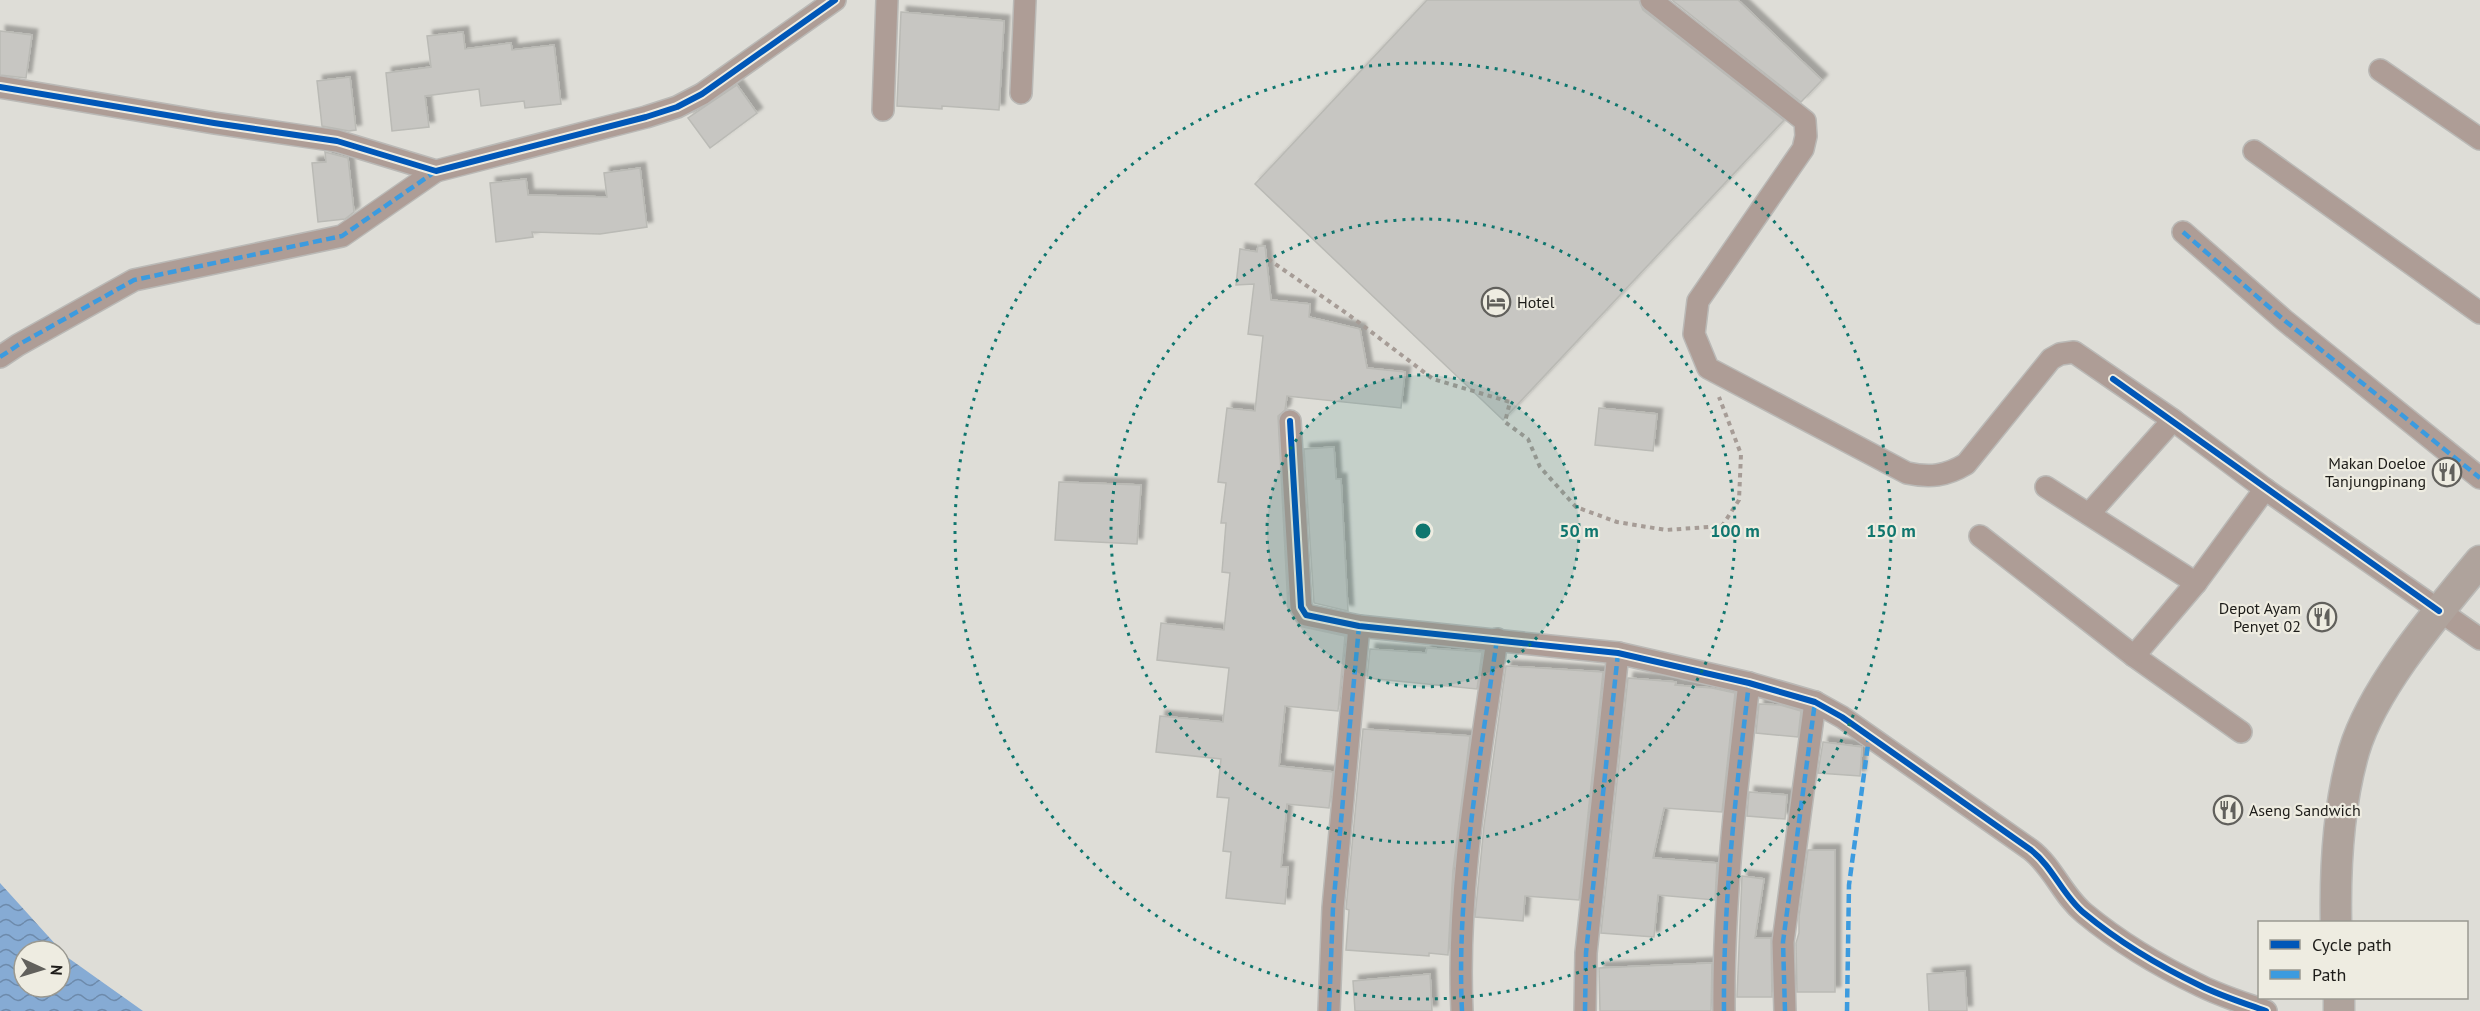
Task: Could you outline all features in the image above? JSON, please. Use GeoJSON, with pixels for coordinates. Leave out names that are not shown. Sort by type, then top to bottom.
{"type":"FeatureCollection","features":[{"type":"Feature","properties":{"kind":"highway"},"geometry":{"type":"LineString","coordinates":[[2336,921],[2335,885],[2342,817],[2355,750],[2387,684],[2439,611],[2480,561]]}},
{"type":"Feature","properties":{"kind":"street"},"geometry":{"type":"LineString","coordinates":[[0,357],[134,280],[342,236],[436,171],[677,107],[702,94],[835,0]]}},
{"type":"Feature","properties":{"kind":"street"},"geometry":{"type":"LineString","coordinates":[[883,110],[887,0]]}},
{"type":"Feature","properties":{"kind":"street"},"geometry":{"type":"LineString","coordinates":[[1021,93],[1025,0]]}},
{"type":"Feature","properties":{"kind":"street"},"geometry":{"type":"LineString","coordinates":[[1651,0],[1805,121],[1806,136],[1803,149],[1698,301],[1694,334],[1708,368],[1907,473],[1924,477],[1950,474],[1966,464],[2051,359],[2060,354],[2074,352],[2480,639]]}},
{"type":"Feature","properties":{"kind":"street"},"geometry":{"type":"LineString","coordinates":[[2380,70],[2480,139]]}},
{"type":"Feature","properties":{"kind":"street"},"geometry":{"type":"LineString","coordinates":[[0,87],[337,141],[436,171]]}},
{"type":"Feature","properties":{"kind":"street"},"geometry":{"type":"LineString","coordinates":[[2254,151],[2480,313]]}},
{"type":"Feature","properties":{"kind":"street"},"geometry":{"type":"LineString","coordinates":[[2183,232],[2284,320],[2480,478]]}},
{"type":"Feature","properties":{"kind":"street"},"geometry":{"type":"LineString","coordinates":[[2088,514],[2173,420]]}},
{"type":"Feature","properties":{"kind":"street"},"geometry":{"type":"LineString","coordinates":[[1290,421],[1301,607],[1306,615],[1359,626],[1618,653],[1749,683],[1815,702],[1842,717],[2031,850],[2048,865],[2082,911],[2145,956],[2202,987],[2266,1011]]}},
{"type":"Feature","properties":{"kind":"street"},"geometry":{"type":"LineString","coordinates":[[2046,487],[2196,583]]}},
{"type":"Feature","properties":{"kind":"street"},"geometry":{"type":"LineString","coordinates":[[2134,656],[2196,583],[2265,489]]}},
{"type":"Feature","properties":{"kind":"street"},"geometry":{"type":"LineString","coordinates":[[1980,536],[2134,656],[2241,732]]}},
{"type":"Feature","properties":{"kind":"street"},"geometry":{"type":"LineString","coordinates":[[1329,1011],[1333,908],[1359,626]]}},
{"type":"Feature","properties":{"kind":"street"},"geometry":{"type":"LineString","coordinates":[[1462,1011],[1460,962],[1474,801],[1497,639]]}},
{"type":"Feature","properties":{"kind":"street"},"geometry":{"type":"LineString","coordinates":[[1585,1011],[1586,953],[1618,653]]}},
{"type":"Feature","properties":{"kind":"street"},"geometry":{"type":"LineString","coordinates":[[1724,1011],[1723,960],[1729,856],[1749,683]]}},
{"type":"Feature","properties":{"kind":"street"},"geometry":{"type":"LineString","coordinates":[[1785,1011],[1784,931],[1815,702]]}},
{"type":"Feature","properties":{"kind":"path"},"geometry":{"type":"LineString","coordinates":[[1268,259],[1349,315],[1432,379],[1510,402],[1505,422],[1528,439],[1540,467],[1576,507],[1617,522],[1666,530],[1722,526],[1739,500],[1741,454],[1708,368]]}},
{"type":"Feature","properties":{"kind":"water"},"geometry":{"type":"Polygon","coordinates":[[[0,883],[51,939],[12,939],[12,999],[72,999],[72,961],[143,1011],[0,1011],[0,883]]]}},
{"type":"Feature","properties":{"kind":"building","name":"Hotel"},"geometry":{"type":"Polygon","coordinates":[[[1427,0],[1639,0],[1643,10],[1784,120],[1503,420],[1255,184],[1427,0]]]}},
{"type":"Feature","properties":{"kind":"building"},"geometry":{"type":"Polygon","coordinates":[[[1672,0],[1738,0],[1822,80],[1801,102],[1672,0]]]}},
{"type":"Feature","properties":{"kind":"building"},"geometry":{"type":"Polygon","coordinates":[[[901,12],[1004,21],[999,110],[897,106],[901,12]]]}},
{"type":"Feature","properties":{"kind":"building"},"geometry":{"type":"Polygon","coordinates":[[[0,31],[32,35],[26,78],[0,75],[0,31]]]}},
{"type":"Feature","properties":{"kind":"building"},"geometry":{"type":"Polygon","coordinates":[[[463,32],[465,49],[511,43],[512,50],[554,45],[561,104],[525,108],[524,101],[481,106],[479,89],[425,96],[429,127],[392,131],[386,73],[431,67],[427,36],[463,32]]]}},
{"type":"Feature","properties":{"kind":"building"},"geometry":{"type":"Polygon","coordinates":[[[350,77],[356,130],[349,131],[322,126],[317,81],[350,77]]]}},
{"type":"Feature","properties":{"kind":"building"},"geometry":{"type":"Polygon","coordinates":[[[737,85],[757,113],[710,148],[688,118],[737,85]]]}},
{"type":"Feature","properties":{"kind":"building"},"geometry":{"type":"Polygon","coordinates":[[[325,152],[348,158],[354,212],[345,219],[318,222],[312,163],[326,162],[325,152]]]}},
{"type":"Feature","properties":{"kind":"building"},"geometry":{"type":"Polygon","coordinates":[[[640,168],[647,227],[600,234],[532,232],[533,237],[496,242],[490,183],[526,179],[528,195],[607,197],[604,173],[640,168]]]}},
{"type":"Feature","properties":{"kind":"building"},"geometry":{"type":"Polygon","coordinates":[[[1258,246],[1265,246],[1271,300],[1310,304],[1309,317],[1360,329],[1367,368],[1405,372],[1401,408],[1287,396],[1285,410],[1278,416],[1288,608],[1299,626],[1345,636],[1338,711],[1285,706],[1279,766],[1333,772],[1329,808],[1287,804],[1281,867],[1288,867],[1285,904],[1226,898],[1231,852],[1223,851],[1229,798],[1217,797],[1221,759],[1156,752],[1160,716],[1223,722],[1229,668],[1157,660],[1161,623],[1224,630],[1230,573],[1222,572],[1226,523],[1221,523],[1226,483],[1218,482],[1227,408],[1255,411],[1263,336],[1248,334],[1254,284],[1236,285],[1240,249],[1257,252],[1258,246]]]}},
{"type":"Feature","properties":{"kind":"building"},"geometry":{"type":"Polygon","coordinates":[[[1599,408],[1657,414],[1653,451],[1595,445],[1599,408]]]}},
{"type":"Feature","properties":{"kind":"building"},"geometry":{"type":"Polygon","coordinates":[[[1334,447],[1336,479],[1341,479],[1348,611],[1314,603],[1304,449],[1334,447]]]}},
{"type":"Feature","properties":{"kind":"building"},"geometry":{"type":"Polygon","coordinates":[[[1059,482],[1141,485],[1137,544],[1055,540],[1059,482]]]}},
{"type":"Feature","properties":{"kind":"building"},"geometry":{"type":"Polygon","coordinates":[[[1427,648],[1482,652],[1477,689],[1367,678],[1370,649],[1426,653],[1427,648]]]}},
{"type":"Feature","properties":{"kind":"building"},"geometry":{"type":"Polygon","coordinates":[[[1506,666],[1603,672],[1579,900],[1525,896],[1523,921],[1475,917],[1484,826],[1506,666]]]}},
{"type":"Feature","properties":{"kind":"building"},"geometry":{"type":"Polygon","coordinates":[[[1628,678],[1676,682],[1675,685],[1712,688],[1735,693],[1722,812],[1664,808],[1653,858],[1717,863],[1715,900],[1658,895],[1654,937],[1601,933],[1628,678]]]}},
{"type":"Feature","properties":{"kind":"building"},"geometry":{"type":"Polygon","coordinates":[[[1759,704],[1780,705],[1801,711],[1798,737],[1756,733],[1759,704]]]}},
{"type":"Feature","properties":{"kind":"building"},"geometry":{"type":"Polygon","coordinates":[[[1363,729],[1470,736],[1453,870],[1448,955],[1429,953],[1429,956],[1346,950],[1349,910],[1346,909],[1363,729]]]}},
{"type":"Feature","properties":{"kind":"building"},"geometry":{"type":"Polygon","coordinates":[[[1823,742],[1862,747],[1860,776],[1818,773],[1823,742]]]}},
{"type":"Feature","properties":{"kind":"building"},"geometry":{"type":"Polygon","coordinates":[[[1749,792],[1787,795],[1785,819],[1747,816],[1749,792]]]}},
{"type":"Feature","properties":{"kind":"building"},"geometry":{"type":"Polygon","coordinates":[[[1808,850],[1835,850],[1835,992],[1797,992],[1796,943],[1808,850]]]}},
{"type":"Feature","properties":{"kind":"building"},"geometry":{"type":"Polygon","coordinates":[[[1742,876],[1764,879],[1755,938],[1771,938],[1772,997],[1737,997],[1742,876]]]}},
{"type":"Feature","properties":{"kind":"building"},"geometry":{"type":"Polygon","coordinates":[[[1712,963],[1711,1011],[1600,1011],[1599,968],[1712,963]]]}},
{"type":"Feature","properties":{"kind":"building"},"geometry":{"type":"Polygon","coordinates":[[[1965,971],[1967,1011],[1929,1011],[1927,974],[1965,971]]]}},
{"type":"Feature","properties":{"kind":"building"},"geometry":{"type":"Polygon","coordinates":[[[1430,974],[1432,1011],[1355,1011],[1353,981],[1430,974]]]}},
{"type":"Feature","properties":{"kind":"marked path"},"geometry":{"type":"LineString","coordinates":[[0,357],[134,280],[342,236],[436,171]]}},
{"type":"Feature","properties":{"kind":"marked path"},"geometry":{"type":"LineString","coordinates":[[2183,232],[2284,320],[2480,478]]}},
{"type":"Feature","properties":{"kind":"marked path"},"geometry":{"type":"LineString","coordinates":[[1329,1011],[1333,908],[1359,626]]}},
{"type":"Feature","properties":{"kind":"marked path"},"geometry":{"type":"LineString","coordinates":[[1462,1011],[1461,965],[1466,872],[1497,639]]}},
{"type":"Feature","properties":{"kind":"marked path"},"geometry":{"type":"LineString","coordinates":[[1585,1011],[1586,953],[1618,653]]}},
{"type":"Feature","properties":{"kind":"marked path"},"geometry":{"type":"LineString","coordinates":[[1724,1011],[1728,888],[1749,683]]}},
{"type":"Feature","properties":{"kind":"marked path"},"geometry":{"type":"LineString","coordinates":[[1785,1011],[1783,942],[1815,702]]}},
{"type":"Feature","properties":{"kind":"marked path"},"geometry":{"type":"LineString","coordinates":[[1847,1011],[1849,885],[1869,737]]}},
{"type":"Feature","properties":{"kind":"cycle path"},"geometry":{"type":"LineString","coordinates":[[0,87],[337,141],[436,171],[677,107],[702,94],[835,0]]}},
{"type":"Feature","properties":{"kind":"cycle path"},"geometry":{"type":"LineString","coordinates":[[2113,379],[2439,611]]}},
{"type":"Feature","properties":{"kind":"cycle path"},"geometry":{"type":"LineString","coordinates":[[1290,421],[1301,607],[1306,615],[1359,626],[1618,653],[1749,683],[1815,702],[1842,717],[2031,850],[2046,865],[2077,906],[2111,934],[2186,979],[2216,993],[2266,1011]]}},
{"type":"Feature","properties":{"kind":"place","name":"Hotel"},"geometry":{"type":"Point","coordinates":[1496,302]}},
{"type":"Feature","properties":{"kind":"place","name":"Makan Doeloe Tanjungpinang"},"geometry":{"type":"Point","coordinates":[2447,472]}},
{"type":"Feature","properties":{"kind":"place","name":"Depot Ayam Penyet 02"},"geometry":{"type":"Point","coordinates":[2322,617]}},
{"type":"Feature","properties":{"kind":"place","name":"Aseng Sandwich"},"geometry":{"type":"Point","coordinates":[2228,810]}}]}
